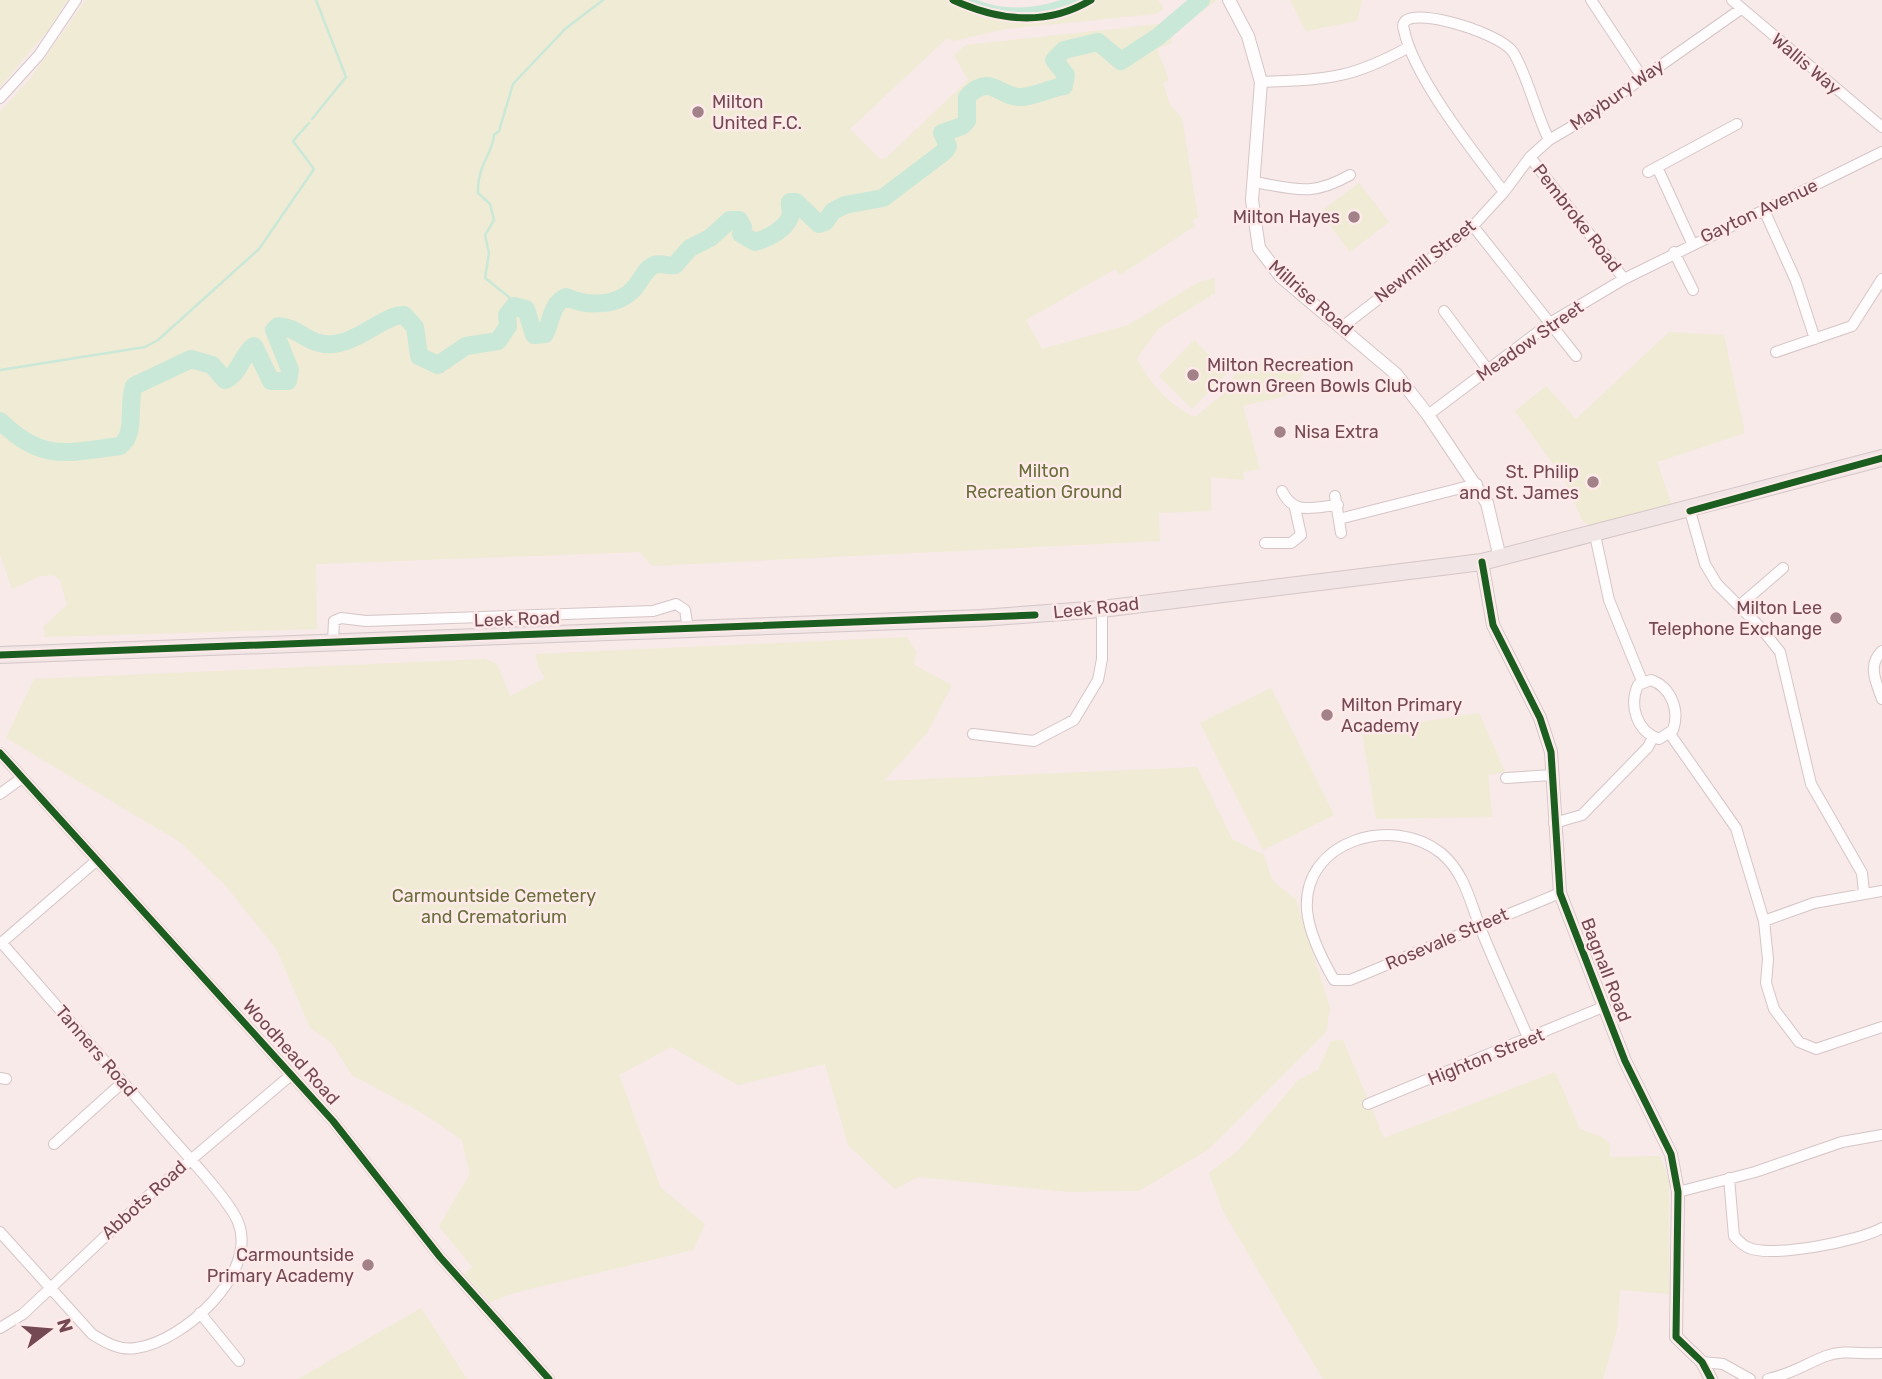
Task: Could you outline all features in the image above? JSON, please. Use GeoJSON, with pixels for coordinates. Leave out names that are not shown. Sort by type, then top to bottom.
{"type":"FeatureCollection","features":[{"type":"Feature","properties":{"kind":"main road","name":"Leek Road"},"geometry":{"type":"LineString","coordinates":[[0,655],[981,618],[1102,608],[1482,562],[1690,511],[1882,458]]}},
{"type":"Feature","properties":{"kind":"street"},"geometry":{"type":"LineString","coordinates":[[0,98],[39,55],[76,0]]}},
{"type":"Feature","properties":{"kind":"street","name":"Millrise Road"},"geometry":{"type":"LineString","coordinates":[[1229,0],[1248,36],[1261,82],[1254,182],[1255,231],[1267,260],[1281,277],[1396,374],[1477,484],[1492,513],[1500,558]]}},
{"type":"Feature","properties":{"kind":"street"},"geometry":{"type":"LineString","coordinates":[[1591,0],[1642,77]]}},
{"type":"Feature","properties":{"kind":"street","name":"Wallis Way"},"geometry":{"type":"LineString","coordinates":[[1732,0],[1882,127]]}},
{"type":"Feature","properties":{"kind":"street"},"geometry":{"type":"LineString","coordinates":[[1417,4],[1409,8],[1404,16],[1409,47],[1455,128],[1504,192]]}},
{"type":"Feature","properties":{"kind":"street","name":"Maybury Way"},"geometry":{"type":"LineString","coordinates":[[1504,192],[1530,157],[1549,140],[1741,9]]}},
{"type":"Feature","properties":{"kind":"street"},"geometry":{"type":"LineString","coordinates":[[1455,11],[1502,40],[1513,52],[1549,140]]}},
{"type":"Feature","properties":{"kind":"street"},"geometry":{"type":"LineString","coordinates":[[1261,82],[1335,79],[1360,72],[1409,47]]}},
{"type":"Feature","properties":{"kind":"street"},"geometry":{"type":"LineString","coordinates":[[1692,243],[1653,169],[1737,124]]}},
{"type":"Feature","properties":{"kind":"street","name":"Gayton Avenue"},"geometry":{"type":"LineString","coordinates":[[1636,273],[1692,243],[1882,152]]}},
{"type":"Feature","properties":{"kind":"street","name":"Pembroke Road"},"geometry":{"type":"LineString","coordinates":[[1530,157],[1624,279]]}},
{"type":"Feature","properties":{"kind":"street"},"geometry":{"type":"LineString","coordinates":[[1254,182],[1303,191],[1326,188],[1350,175]]}},
{"type":"Feature","properties":{"kind":"street","name":"Newmill Street"},"geometry":{"type":"LineString","coordinates":[[1342,327],[1473,226],[1504,192]]}},
{"type":"Feature","properties":{"kind":"street"},"geometry":{"type":"LineString","coordinates":[[1764,210],[1796,281],[1815,339]]}},
{"type":"Feature","properties":{"kind":"street"},"geometry":{"type":"LineString","coordinates":[[1473,226],[1550,323],[1570,354]]}},
{"type":"Feature","properties":{"kind":"street"},"geometry":{"type":"LineString","coordinates":[[1674,253],[1693,291]]}},
{"type":"Feature","properties":{"kind":"street","name":"Meadow Street"},"geometry":{"type":"LineString","coordinates":[[1428,415],[1550,323],[1636,273]]}},
{"type":"Feature","properties":{"kind":"street"},"geometry":{"type":"LineString","coordinates":[[1776,353],[1852,327],[1882,279]]}},
{"type":"Feature","properties":{"kind":"street"},"geometry":{"type":"LineString","coordinates":[[1444,311],[1488,370]]}},
{"type":"Feature","properties":{"kind":"street"},"geometry":{"type":"LineString","coordinates":[[1339,519],[1477,484]]}},
{"type":"Feature","properties":{"kind":"street"},"geometry":{"type":"LineString","coordinates":[[1282,491],[1288,504],[1295,508],[1337,500],[1341,533]]}},
{"type":"Feature","properties":{"kind":"street"},"geometry":{"type":"LineString","coordinates":[[1265,542],[1292,543],[1301,535],[1295,508]]}},
{"type":"Feature","properties":{"kind":"street"},"geometry":{"type":"LineString","coordinates":[[1690,511],[1705,564],[1717,584],[1780,652],[1811,784],[1862,873],[1864,892]]}},
{"type":"Feature","properties":{"kind":"street"},"geometry":{"type":"LineString","coordinates":[[1595,534],[1609,600],[1642,681]]}},
{"type":"Feature","properties":{"kind":"street","name":"Bagnall Road"},"geometry":{"type":"LineString","coordinates":[[1482,562],[1493,625],[1544,728],[1553,775],[1560,893],[1642,1100],[1671,1154],[1678,1192],[1676,1337],[1702,1362],[1711,1379]]}},
{"type":"Feature","properties":{"kind":"street"},"geometry":{"type":"LineString","coordinates":[[1739,606],[1783,568]]}},
{"type":"Feature","properties":{"kind":"street","name":"Leek Road"},"geometry":{"type":"LineString","coordinates":[[333,642],[334,621],[341,618],[366,621],[653,611],[676,604],[685,610],[688,629]]}},
{"type":"Feature","properties":{"kind":"street"},"geometry":{"type":"LineString","coordinates":[[973,734],[1034,741],[1074,720],[1098,680],[1102,659],[1102,608]]}},
{"type":"Feature","properties":{"kind":"street"},"geometry":{"type":"LineString","coordinates":[[1882,651],[1874,659],[1874,674],[1882,699]]}},
{"type":"Feature","properties":{"kind":"street"},"geometry":{"type":"LineString","coordinates":[[1642,681],[1657,682],[1671,697],[1676,717],[1670,734]]}},
{"type":"Feature","properties":{"kind":"street"},"geometry":{"type":"LineString","coordinates":[[1642,681],[1634,694],[1633,707],[1643,728],[1653,737],[1670,734]]}},
{"type":"Feature","properties":{"kind":"street"},"geometry":{"type":"LineString","coordinates":[[1670,734],[1736,828],[1763,921],[1768,959],[1766,983],[1774,1009],[1799,1042],[1816,1049],[1882,1027]]}},
{"type":"Feature","properties":{"kind":"street"},"geometry":{"type":"LineString","coordinates":[[1554,823],[1582,815],[1648,747],[1653,737]]}},
{"type":"Feature","properties":{"kind":"street","name":"Woodhead Road"},"geometry":{"type":"LineString","coordinates":[[0,753],[291,1075],[399,1201],[440,1256],[549,1379]]}},
{"type":"Feature","properties":{"kind":"street"},"geometry":{"type":"LineString","coordinates":[[1506,778],[1553,775]]}},
{"type":"Feature","properties":{"kind":"street"},"geometry":{"type":"LineString","coordinates":[[0,794],[22,778]]}},
{"type":"Feature","properties":{"kind":"street","name":"Rosevale Street"},"geometry":{"type":"LineString","coordinates":[[1480,925],[1469,894],[1455,867],[1440,852],[1397,836],[1358,838],[1333,850],[1324,860],[1308,895],[1310,925],[1334,980],[1350,980],[1560,893]]}},
{"type":"Feature","properties":{"kind":"street"},"geometry":{"type":"LineString","coordinates":[[1,943],[96,861]]}},
{"type":"Feature","properties":{"kind":"street"},"geometry":{"type":"LineString","coordinates":[[1763,921],[1814,903],[1864,892],[1882,891]]}},
{"type":"Feature","properties":{"kind":"street"},"geometry":{"type":"LineString","coordinates":[[1480,925],[1529,1040]]}},
{"type":"Feature","properties":{"kind":"street","name":"Tanners Road"},"geometry":{"type":"LineString","coordinates":[[0,1232],[92,1334],[111,1346],[135,1349],[175,1335],[200,1313],[236,1272],[241,1238],[238,1222],[190,1159],[1,943]]}},
{"type":"Feature","properties":{"kind":"street","name":"Highton Street"},"geometry":{"type":"LineString","coordinates":[[1368,1104],[1529,1040],[1603,1007]]}},
{"type":"Feature","properties":{"kind":"street","name":"Abbots Road"},"geometry":{"type":"LineString","coordinates":[[0,1328],[23,1314],[190,1159],[291,1075]]}},
{"type":"Feature","properties":{"kind":"street"},"geometry":{"type":"LineString","coordinates":[[54,1144],[123,1082]]}},
{"type":"Feature","properties":{"kind":"street"},"geometry":{"type":"LineString","coordinates":[[1678,1192],[1842,1142],[1882,1135]]}},
{"type":"Feature","properties":{"kind":"street"},"geometry":{"type":"LineString","coordinates":[[1729,1178],[1734,1236],[1748,1248],[1774,1250],[1838,1244],[1882,1228]]}},
{"type":"Feature","properties":{"kind":"street"},"geometry":{"type":"LineString","coordinates":[[200,1313],[239,1361]]}},
{"type":"Feature","properties":{"kind":"street"},"geometry":{"type":"LineString","coordinates":[[1768,1379],[1791,1376],[1826,1356],[1851,1351],[1882,1353]]}},
{"type":"Feature","properties":{"kind":"street"},"geometry":{"type":"LineString","coordinates":[[1702,1362],[1723,1364],[1751,1379]]}},
{"type":"Feature","properties":{"kind":"green space"},"geometry":{"type":"Polygon","coordinates":[[[0,0],[67,0],[48,30],[0,87],[0,0]]]}},
{"type":"Feature","properties":{"kind":"green space","name":"Milton Recreation Ground"},"geometry":{"type":"Polygon","coordinates":[[[86,0],[946,0],[980,17],[1003,21],[1066,16],[1097,0],[1158,0],[1164,9],[1155,14],[1005,29],[954,41],[947,38],[850,129],[880,159],[886,158],[968,80],[954,55],[966,45],[1159,24],[1175,16],[1193,0],[1217,0],[1170,35],[1172,43],[1157,49],[1169,80],[1163,83],[1170,105],[1182,118],[1198,217],[1192,221],[1195,226],[1120,275],[1115,269],[1026,320],[1042,349],[1128,325],[1197,283],[1215,278],[1215,293],[1159,328],[1137,358],[1161,392],[1176,406],[1195,417],[1227,391],[1235,373],[1247,366],[1309,358],[1298,383],[1286,395],[1243,406],[1260,469],[1243,472],[1244,480],[1211,477],[1211,511],[1159,513],[1160,541],[652,566],[640,552],[316,564],[317,629],[45,637],[44,626],[67,605],[60,580],[53,575],[41,576],[12,589],[0,554],[0,112],[30,79],[86,0]]]}},
{"type":"Feature","properties":{"kind":"green space"},"geometry":{"type":"Polygon","coordinates":[[[1290,0],[1362,0],[1357,21],[1306,31],[1290,0]]]}},
{"type":"Feature","properties":{"kind":"green space","name":"Milton Hayes"},"geometry":{"type":"Polygon","coordinates":[[[1359,183],[1389,222],[1350,252],[1320,212],[1359,183]]]}},
{"type":"Feature","properties":{"kind":"green space"},"geometry":{"type":"Polygon","coordinates":[[[1669,332],[1724,335],[1745,433],[1657,462],[1672,506],[1596,527],[1583,522],[1564,479],[1515,411],[1546,386],[1576,419],[1669,332]]]}},
{"type":"Feature","properties":{"kind":"green space","name":"Milton Recreation Crown Green Bowls Club"},"geometry":{"type":"Polygon","coordinates":[[[1194,340],[1227,373],[1192,409],[1159,376],[1194,340]]]}},
{"type":"Feature","properties":{"kind":"green space","name":"Carmountside Cemetery and Crematorium"},"geometry":{"type":"Polygon","coordinates":[[[907,637],[916,652],[914,665],[952,685],[927,733],[884,781],[1197,767],[1232,839],[1264,855],[1272,880],[1296,900],[1330,1008],[1326,1032],[1209,1149],[1139,1191],[1068,1192],[918,1177],[895,1189],[848,1145],[825,1064],[738,1085],[671,1047],[619,1075],[661,1188],[705,1224],[693,1250],[514,1293],[490,1302],[464,1275],[472,1267],[439,1226],[470,1174],[462,1140],[424,1114],[352,1075],[331,1042],[310,1028],[277,950],[225,885],[180,842],[6,738],[34,679],[485,659],[497,664],[510,696],[545,678],[538,666],[536,654],[907,637]]]}},
{"type":"Feature","properties":{"kind":"green space"},"geometry":{"type":"Polygon","coordinates":[[[1271,688],[1334,815],[1263,850],[1200,723],[1271,688]]]}},
{"type":"Feature","properties":{"kind":"green space"},"geometry":{"type":"Polygon","coordinates":[[[1479,713],[1505,772],[1488,775],[1492,817],[1376,819],[1362,731],[1479,713]]]}},
{"type":"Feature","properties":{"kind":"green space"},"geometry":{"type":"Polygon","coordinates":[[[1343,1040],[1384,1138],[1555,1072],[1580,1129],[1602,1137],[1610,1144],[1610,1157],[1660,1156],[1669,1180],[1669,1294],[1620,1290],[1617,1329],[1603,1379],[1323,1379],[1224,1213],[1209,1173],[1239,1150],[1298,1080],[1318,1070],[1331,1041],[1343,1040]]]}},
{"type":"Feature","properties":{"kind":"green space"},"geometry":{"type":"Polygon","coordinates":[[[421,1308],[467,1379],[298,1379],[421,1308]]]}},
{"type":"Feature","properties":{"kind":"waterway"},"geometry":{"type":"LineString","coordinates":[[312,119],[346,77],[316,0]]}},
{"type":"Feature","properties":{"kind":"waterway"},"geometry":{"type":"LineString","coordinates":[[514,306],[509,297],[485,278],[489,253],[485,235],[494,220],[490,204],[478,193],[482,167],[494,135],[499,131],[513,84],[565,29],[603,0]]}},
{"type":"Feature","properties":{"kind":"waterway"},"geometry":{"type":"LineString","coordinates":[[966,0],[992,10],[1006,12],[1049,9],[1075,0]]}},
{"type":"Feature","properties":{"kind":"waterway"},"geometry":{"type":"LineString","coordinates":[[0,421],[29,443],[56,452],[120,446],[125,441],[130,426],[134,386],[191,359],[212,365],[225,380],[234,373],[254,346],[271,381],[288,381],[290,370],[274,330],[278,326],[286,327],[317,343],[334,344],[404,315],[415,327],[419,356],[438,365],[466,346],[498,341],[508,326],[507,315],[514,306],[526,309],[534,335],[545,334],[561,300],[566,297],[603,303],[621,298],[636,286],[651,267],[660,264],[675,265],[690,248],[710,238],[730,220],[739,220],[743,227],[741,234],[755,242],[782,228],[791,213],[790,202],[796,202],[819,224],[825,222],[833,211],[845,205],[883,198],[945,151],[948,146],[942,133],[962,126],[967,121],[967,97],[975,90],[989,86],[1021,97],[1064,86],[1066,75],[1054,60],[1064,50],[1098,42],[1121,61],[1159,36],[1201,0]]}},
{"type":"Feature","properties":{"kind":"waterway"},"geometry":{"type":"LineString","coordinates":[[0,370],[145,347],[158,340],[259,249],[314,169],[293,141],[309,123]]}},
{"type":"Feature","properties":{"kind":"cycle path"},"geometry":{"type":"LineString","coordinates":[[953,0],[988,13],[1022,18],[1057,14],[1091,0]]}},
{"type":"Feature","properties":{"kind":"cycle path"},"geometry":{"type":"LineString","coordinates":[[1690,511],[1882,458]]}},
{"type":"Feature","properties":{"kind":"cycle path"},"geometry":{"type":"LineString","coordinates":[[1482,562],[1493,625],[1540,718],[1551,752],[1560,893],[1625,1061],[1671,1154],[1678,1192],[1676,1337],[1702,1362],[1711,1379]]}},
{"type":"Feature","properties":{"kind":"cycle path"},"geometry":{"type":"LineString","coordinates":[[0,655],[1035,615]]}},
{"type":"Feature","properties":{"kind":"cycle path"},"geometry":{"type":"LineString","coordinates":[[0,753],[333,1121],[440,1257],[549,1379]]}},
{"type":"Feature","properties":{"kind":"place","name":"Milton United F.C."},"geometry":{"type":"Point","coordinates":[698,112]}},
{"type":"Feature","properties":{"kind":"place","name":"Milton Hayes"},"geometry":{"type":"Point","coordinates":[1354,217]}},
{"type":"Feature","properties":{"kind":"place","name":"Milton Recreation Crown Green Bowls Club"},"geometry":{"type":"Point","coordinates":[1193,375]}},
{"type":"Feature","properties":{"kind":"place","name":"Nisa Extra"},"geometry":{"type":"Point","coordinates":[1280,432]}},
{"type":"Feature","properties":{"kind":"place","name":"St. Philip and St. James"},"geometry":{"type":"Point","coordinates":[1593,482]}},
{"type":"Feature","properties":{"kind":"place","name":"Milton Lee Telephone Exchange"},"geometry":{"type":"Point","coordinates":[1836,618]}},
{"type":"Feature","properties":{"kind":"place","name":"Milton Primary Academy"},"geometry":{"type":"Point","coordinates":[1327,715]}},
{"type":"Feature","properties":{"kind":"place","name":"Carmountside Primary Academy"},"geometry":{"type":"Point","coordinates":[368,1265]}}]}
